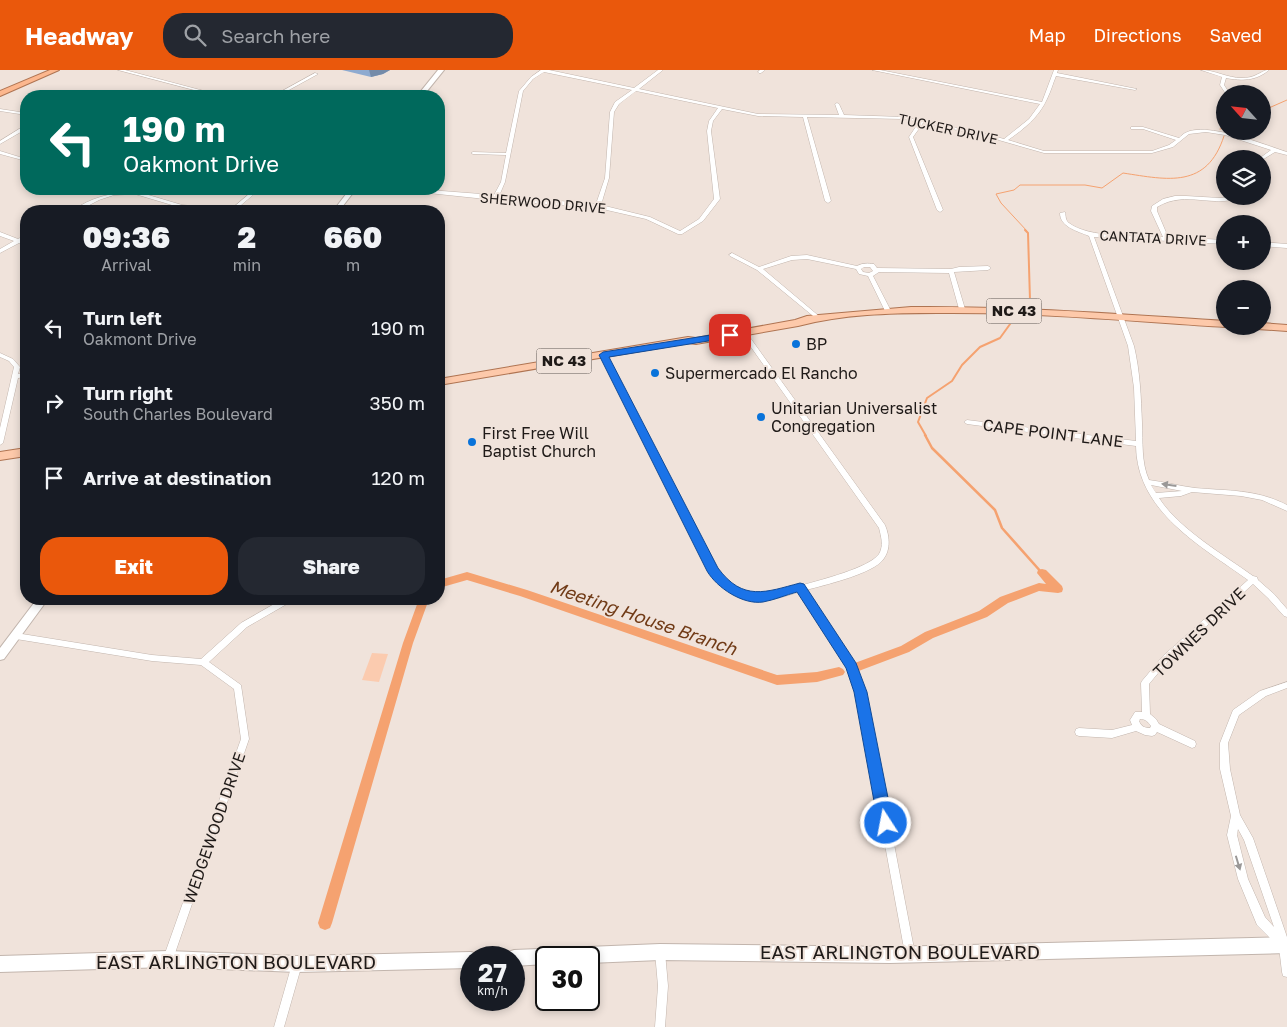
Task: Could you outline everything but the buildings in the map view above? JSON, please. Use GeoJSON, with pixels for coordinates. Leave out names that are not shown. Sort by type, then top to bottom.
{"type":"FeatureCollection","features":[{"type":"Feature","properties":{"kind":"highway"},"geometry":{"type":"LineString","coordinates":[[0,94],[56,70]]}},
{"type":"Feature","properties":{"kind":"main road","name":"NC 43"},"geometry":{"type":"LineString","coordinates":[[688,340],[696,335],[791,319],[803,320],[888,311],[1026,311],[1216,323]]}},
{"type":"Feature","properties":{"kind":"main road"},"geometry":{"type":"LineString","coordinates":[[744,333],[751,328],[787,323],[791,319]]}},
{"type":"Feature","properties":{"kind":"main road","name":"NC 43"},"geometry":{"type":"LineString","coordinates":[[445,381],[688,340],[744,333],[798,323],[803,320]]}},
{"type":"Feature","properties":{"kind":"main road"},"geometry":{"type":"LineString","coordinates":[[1271,327],[1287,328]]}},
{"type":"Feature","properties":{"kind":"main road"},"geometry":{"type":"LineString","coordinates":[[700,340],[704,337],[725,332],[726,329]]}},
{"type":"Feature","properties":{"kind":"main road"},"geometry":{"type":"LineString","coordinates":[[0,456],[20,453]]}},
{"type":"Feature","properties":{"kind":"main road","name":"EAST ARLINGTON BOULEVARD"},"geometry":{"type":"LineString","coordinates":[[525,958],[660,952],[910,954],[1286,946]]}},
{"type":"Feature","properties":{"kind":"main road","name":"EAST ARLINGTON BOULEVARD"},"geometry":{"type":"LineString","coordinates":[[0,964],[168,959],[297,964],[460,960]]}},
{"type":"Feature","properties":{"kind":"street"},"geometry":{"type":"LineString","coordinates":[[120,70],[198,90]]}},
{"type":"Feature","properties":{"kind":"street"},"geometry":{"type":"LineString","coordinates":[[425,90],[441,70]]}},
{"type":"Feature","properties":{"kind":"street"},"geometry":{"type":"LineString","coordinates":[[495,198],[503,182],[522,92],[532,78],[543,70]]}},
{"type":"Feature","properties":{"kind":"street","name":"TUCKER DRIVE"},"geometry":{"type":"LineString","coordinates":[[543,70],[758,115],[897,117],[922,121],[1044,152],[1129,153],[1163,149],[1194,132],[1213,132],[1287,154]]}},
{"type":"Feature","properties":{"kind":"street"},"geometry":{"type":"LineString","coordinates":[[598,206],[607,178],[612,112],[617,103],[661,70]]}},
{"type":"Feature","properties":{"kind":"street"},"geometry":{"type":"LineString","coordinates":[[874,70],[1042,103]]}},
{"type":"Feature","properties":{"kind":"street"},"geometry":{"type":"LineString","coordinates":[[1203,70],[1224,77],[1251,78],[1267,70]]}},
{"type":"Feature","properties":{"kind":"street"},"geometry":{"type":"LineString","coordinates":[[1004,141],[1030,122],[1042,103],[1055,72],[1135,89]]}},
{"type":"Feature","properties":{"kind":"street"},"geometry":{"type":"LineString","coordinates":[[286,90],[316,74]]}},
{"type":"Feature","properties":{"kind":"street"},"geometry":{"type":"LineString","coordinates":[[1222,85],[1224,77]]}},
{"type":"Feature","properties":{"kind":"street"},"geometry":{"type":"LineString","coordinates":[[836,104],[842,116]]}},
{"type":"Feature","properties":{"kind":"street","name":"SHERWOOD DRIVE"},"geometry":{"type":"LineString","coordinates":[[445,193],[598,206],[648,218],[680,233],[700,220],[717,199],[709,131],[711,121],[720,108]]}},
{"type":"Feature","properties":{"kind":"street"},"geometry":{"type":"LineString","coordinates":[[0,110],[12,114],[20,114]]}},
{"type":"Feature","properties":{"kind":"street"},"geometry":{"type":"LineString","coordinates":[[805,117],[828,202]]}},
{"type":"Feature","properties":{"kind":"street"},"geometry":{"type":"LineString","coordinates":[[922,121],[911,137],[940,210]]}},
{"type":"Feature","properties":{"kind":"street"},"geometry":{"type":"LineString","coordinates":[[1133,128],[1143,128],[1179,139]]}},
{"type":"Feature","properties":{"kind":"street"},"geometry":{"type":"LineString","coordinates":[[0,143],[20,131]]}},
{"type":"Feature","properties":{"kind":"street"},"geometry":{"type":"LineString","coordinates":[[0,152],[20,158]]}},
{"type":"Feature","properties":{"kind":"street"},"geometry":{"type":"LineString","coordinates":[[473,153],[509,154]]}},
{"type":"Feature","properties":{"kind":"street"},"geometry":{"type":"LineString","coordinates":[[88,205],[106,197],[118,195]]}},
{"type":"Feature","properties":{"kind":"street"},"geometry":{"type":"LineString","coordinates":[[145,195],[179,205]]}},
{"type":"Feature","properties":{"kind":"street"},"geometry":{"type":"LineString","coordinates":[[239,205],[251,195]]}},
{"type":"Feature","properties":{"kind":"street"},"geometry":{"type":"LineString","coordinates":[[341,205],[348,195]]}},
{"type":"Feature","properties":{"kind":"street"},"geometry":{"type":"LineString","coordinates":[[1166,239],[1154,211],[1155,206],[1160,202],[1174,198],[1216,200]]}},
{"type":"Feature","properties":{"kind":"street","name":"CANTATA DRIVE"},"geometry":{"type":"LineString","coordinates":[[1064,213],[1063,219],[1067,224],[1091,235],[1216,242]]}},
{"type":"Feature","properties":{"kind":"street"},"geometry":{"type":"LineString","coordinates":[[0,234],[19,241]]}},
{"type":"Feature","properties":{"kind":"street"},"geometry":{"type":"LineString","coordinates":[[1091,235],[1135,363],[1140,459],[1146,482],[1170,515],[1194,536],[1268,590],[1287,614]]}},
{"type":"Feature","properties":{"kind":"street"},"geometry":{"type":"LineString","coordinates":[[0,251],[19,241]]}},
{"type":"Feature","properties":{"kind":"street"},"geometry":{"type":"LineString","coordinates":[[1271,245],[1287,246]]}},
{"type":"Feature","properties":{"kind":"street"},"geometry":{"type":"LineString","coordinates":[[732,255],[759,270],[818,318]]}},
{"type":"Feature","properties":{"kind":"street"},"geometry":{"type":"LineString","coordinates":[[759,270],[791,258],[807,257],[858,268],[861,273],[870,275],[877,270]]}},
{"type":"Feature","properties":{"kind":"street"},"geometry":{"type":"LineString","coordinates":[[858,268],[860,265],[869,265],[877,270],[951,271],[988,268]]}},
{"type":"Feature","properties":{"kind":"street"},"geometry":{"type":"LineString","coordinates":[[951,271],[962,310]]}},
{"type":"Feature","properties":{"kind":"street"},"geometry":{"type":"LineString","coordinates":[[870,275],[888,311]]}},
{"type":"Feature","properties":{"kind":"street"},"geometry":{"type":"LineString","coordinates":[[603,355],[713,571],[721,582],[744,594],[761,598],[861,570],[878,560],[885,550],[886,538],[882,527],[744,333]]}},
{"type":"Feature","properties":{"kind":"street"},"geometry":{"type":"LineString","coordinates":[[0,355],[15,363],[15,377],[0,443]]}},
{"type":"Feature","properties":{"kind":"street"},"geometry":{"type":"LineString","coordinates":[[15,377],[20,376]]}},
{"type":"Feature","properties":{"kind":"street","name":"CAPE POINT LANE"},"geometry":{"type":"LineString","coordinates":[[967,422],[1139,444]]}},
{"type":"Feature","properties":{"kind":"street"},"geometry":{"type":"LineString","coordinates":[[1146,482],[1191,490],[1264,496],[1287,508]]}},
{"type":"Feature","properties":{"kind":"street"},"geometry":{"type":"LineString","coordinates":[[1155,496],[1181,494],[1191,490]]}},
{"type":"Feature","properties":{"kind":"street","name":"TOWNES DRIVE"},"geometry":{"type":"LineString","coordinates":[[1146,715],[1145,683],[1166,658],[1254,579]]}},
{"type":"Feature","properties":{"kind":"street"},"geometry":{"type":"LineString","coordinates":[[800,587],[851,667],[861,692],[910,954]]}},
{"type":"Feature","properties":{"kind":"street"},"geometry":{"type":"LineString","coordinates":[[0,656],[39,605]]}},
{"type":"Feature","properties":{"kind":"street"},"geometry":{"type":"LineString","coordinates":[[16,636],[152,658],[203,662],[244,625],[279,605]]}},
{"type":"Feature","properties":{"kind":"street","name":"WEDGEWOOD DRIVE"},"geometry":{"type":"LineString","coordinates":[[168,959],[245,740],[238,688],[203,662]]}},
{"type":"Feature","properties":{"kind":"street"},"geometry":{"type":"LineString","coordinates":[[1287,686],[1279,686],[1249,702],[1236,713],[1224,743],[1225,769],[1236,816],[1248,838],[1286,946],[1287,972]]}},
{"type":"Feature","properties":{"kind":"street"},"geometry":{"type":"LineString","coordinates":[[1156,727],[1152,732],[1144,732],[1136,727],[1134,720],[1138,715],[1146,715],[1153,720],[1156,727],[1192,744]]}},
{"type":"Feature","properties":{"kind":"street"},"geometry":{"type":"LineString","coordinates":[[1079,732],[1112,734],[1136,727]]}},
{"type":"Feature","properties":{"kind":"street"},"geometry":{"type":"LineString","coordinates":[[1236,816],[1232,835],[1243,879],[1260,921],[1286,946]]}},
{"type":"Feature","properties":{"kind":"street"},"geometry":{"type":"LineString","coordinates":[[660,952],[663,986],[660,1027]]}},
{"type":"Feature","properties":{"kind":"street"},"geometry":{"type":"LineString","coordinates":[[279,1027],[297,964]]}},
{"type":"Feature","properties":{"kind":"shaded area"},"geometry":{"type":"Polygon","coordinates":[[[372,653],[388,654],[379,682],[362,680],[372,653]]]}},
{"type":"Feature","properties":{"kind":"waterway","name":"Meeting House Branch"},"geometry":{"type":"LineString","coordinates":[[1271,107],[1287,100]]}},
{"type":"Feature","properties":{"kind":"waterway","name":"Meeting House Branch"},"geometry":{"type":"LineString","coordinates":[[1027,231],[1001,203],[996,194],[1014,190],[1020,185],[1085,185],[1102,188],[1123,173],[1155,178],[1184,177],[1196,173],[1207,165],[1217,153],[1222,140]]}},
{"type":"Feature","properties":{"kind":"waterway","name":"Meeting House Branch"},"geometry":{"type":"LineString","coordinates":[[1025,230],[1028,233],[1030,300]]}},
{"type":"Feature","properties":{"kind":"waterway","name":"Meeting House Branch"},"geometry":{"type":"LineString","coordinates":[[926,436],[918,422],[927,398],[952,381],[962,365],[980,347],[1000,338],[1013,320]]}},
{"type":"Feature","properties":{"kind":"waterway","name":"Meeting House Branch"},"geometry":{"type":"LineString","coordinates":[[925,435],[932,448],[995,510],[1002,528],[1042,573]]}},
{"type":"Feature","properties":{"kind":"waterway","name":"Meeting House Branch"},"geometry":{"type":"LineString","coordinates":[[856,667],[905,649],[929,635],[983,614],[1004,600],[1039,587],[1058,589],[1042,573]]}},
{"type":"Feature","properties":{"kind":"waterway","name":"Meeting House Branch"},"geometry":{"type":"LineString","coordinates":[[445,582],[467,576],[523,593],[777,680],[817,677],[839,672]]}},
{"type":"Feature","properties":{"kind":"waterway","name":"Meeting House Branch"},"geometry":{"type":"LineString","coordinates":[[325,923],[408,643],[422,605]]}},
{"type":"Feature","properties":{"kind":"place","name":"BP"},"geometry":{"type":"Point","coordinates":[796,344]}},
{"type":"Feature","properties":{"kind":"place","name":"Supermercado El Rancho"},"geometry":{"type":"Point","coordinates":[655,373]}},
{"type":"Feature","properties":{"kind":"place","name":"Unitarian Universalist Congregation"},"geometry":{"type":"Point","coordinates":[761,417]}},
{"type":"Feature","properties":{"kind":"place","name":"First Free Will Baptist Church"},"geometry":{"type":"Point","coordinates":[472,442]}},
{"type":"Feature","properties":{"kind":"route"},"geometry":{"type":"LineString","coordinates":[[730,335],[696,341],[688,340],[603,355],[713,571],[721,582],[744,594],[761,598],[800,587],[851,667],[861,692],[886,823]]}}]}
